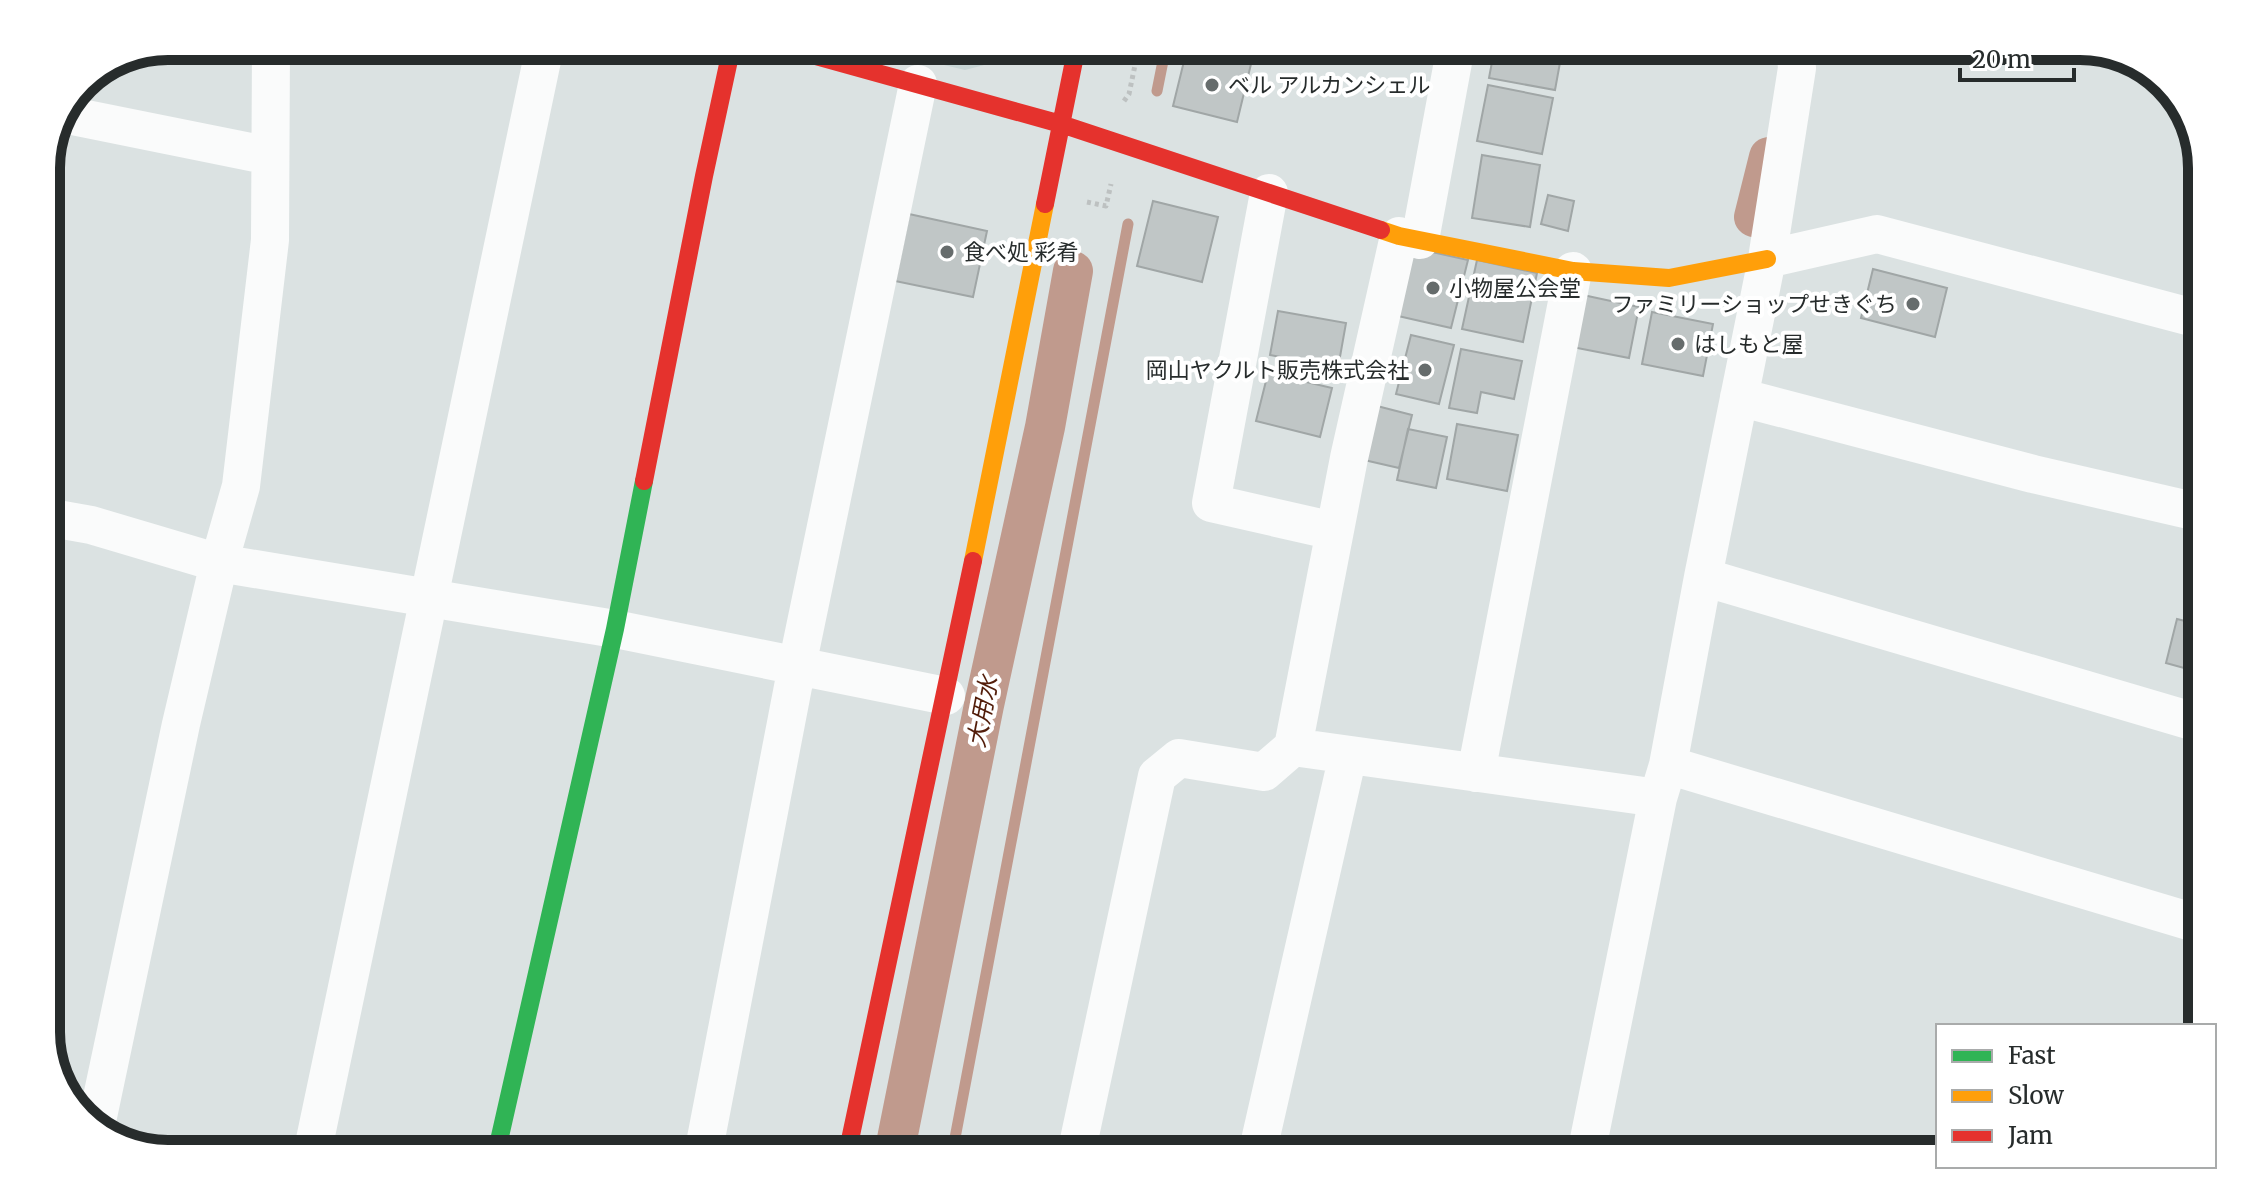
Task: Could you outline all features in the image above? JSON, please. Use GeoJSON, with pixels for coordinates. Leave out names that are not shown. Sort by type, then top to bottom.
{"type":"FeatureCollection","features":[{"type":"Feature","properties":{"kind":"street"},"geometry":{"type":"LineString","coordinates":[[98,1114],[181,724],[219,563],[241,486],[270,240],[271,60]]}},
{"type":"Feature","properties":{"kind":"street"},"geometry":{"type":"LineString","coordinates":[[315,1140],[542,60]]}},
{"type":"Feature","properties":{"kind":"street"},"geometry":{"type":"LineString","coordinates":[[499,1140],[615,629],[729,60]]}},
{"type":"Feature","properties":{"kind":"street"},"geometry":{"type":"LineString","coordinates":[[831,60],[1061,124],[1410,238],[1573,271],[1669,278],[1877,234],[2188,316]]}},
{"type":"Feature","properties":{"kind":"street"},"geometry":{"type":"LineString","coordinates":[[850,1140],[946,696],[1074,60]]}},
{"type":"Feature","properties":{"kind":"street"},"geometry":{"type":"LineString","coordinates":[[1079,1140],[1157,776],[1179,758],[1264,772],[1293,747],[1352,443],[1410,238],[1453,60]]}},
{"type":"Feature","properties":{"kind":"street"},"geometry":{"type":"LineString","coordinates":[[1589,1140],[1767,259],[1796,60]]}},
{"type":"Feature","properties":{"kind":"street"},"geometry":{"type":"LineString","coordinates":[[706,1140],[797,666],[918,84]]}},
{"type":"Feature","properties":{"kind":"street"},"geometry":{"type":"LineString","coordinates":[[73,116],[270,156]]}},
{"type":"Feature","properties":{"kind":"street"},"geometry":{"type":"LineString","coordinates":[[1269,193],[1211,503],[1334,531]]}},
{"type":"Feature","properties":{"kind":"street"},"geometry":{"type":"LineString","coordinates":[[1476,773],[1573,271]]}},
{"type":"Feature","properties":{"kind":"street"},"geometry":{"type":"LineString","coordinates":[[1739,397],[2033,474],[2188,510]]}},
{"type":"Feature","properties":{"kind":"street"},"geometry":{"type":"LineString","coordinates":[[60,519],[91,525],[219,563],[615,629],[946,696]]}},
{"type":"Feature","properties":{"kind":"street"},"geometry":{"type":"LineString","coordinates":[[1703,577],[2188,720]]}},
{"type":"Feature","properties":{"kind":"street"},"geometry":{"type":"LineString","coordinates":[[1293,747],[1476,773],[1663,782],[2188,921]]}},
{"type":"Feature","properties":{"kind":"street"},"geometry":{"type":"LineString","coordinates":[[1260,1140],[1348,755]]}},
{"type":"Feature","properties":{"kind":"path"},"geometry":{"type":"LineString","coordinates":[[1122,106],[1129,94],[1136,60]]}},
{"type":"Feature","properties":{"kind":"shaded area"},"geometry":{"type":"Polygon","coordinates":[[[923,60],[1003,60],[965,70],[923,60]]]}},
{"type":"Feature","properties":{"kind":"building","name":"ベル アルカンシェル"},"geometry":{"type":"Polygon","coordinates":[[[1184,60],[1234,60],[1251,64],[1237,122],[1173,106],[1184,60]]]}},
{"type":"Feature","properties":{"kind":"building"},"geometry":{"type":"Polygon","coordinates":[[[1492,60],[1560,60],[1555,90],[1489,78],[1492,60]]]}},
{"type":"Feature","properties":{"kind":"building"},"geometry":{"type":"Polygon","coordinates":[[[1488,85],[1553,98],[1542,154],[1477,141],[1488,85]]]}},
{"type":"Feature","properties":{"kind":"building"},"geometry":{"type":"Polygon","coordinates":[[[1482,155],[1540,165],[1530,227],[1472,218],[1482,155]]]}},
{"type":"Feature","properties":{"kind":"building"},"geometry":{"type":"Polygon","coordinates":[[[1548,195],[1574,201],[1568,231],[1541,224],[1548,195]]]}},
{"type":"Feature","properties":{"kind":"building"},"geometry":{"type":"Polygon","coordinates":[[[1153,201],[1218,217],[1202,282],[1137,266],[1153,201]]]}},
{"type":"Feature","properties":{"kind":"building"},"geometry":{"type":"Polygon","coordinates":[[[909,214],[987,231],[973,297],[895,281],[909,214]]]}},
{"type":"Feature","properties":{"kind":"building","name":"小物屋公会堂"},"geometry":{"type":"Polygon","coordinates":[[[1414,248],[1468,260],[1451,328],[1398,316],[1414,248]]]}},
{"type":"Feature","properties":{"kind":"building"},"geometry":{"type":"Polygon","coordinates":[[[1477,260],[1537,273],[1523,342],[1462,329],[1477,260]]]}},
{"type":"Feature","properties":{"kind":"building"},"geometry":{"type":"Polygon","coordinates":[[[1873,269],[1947,288],[1935,337],[1861,318],[1873,269]]]}},
{"type":"Feature","properties":{"kind":"building"},"geometry":{"type":"Polygon","coordinates":[[[1583,295],[1639,307],[1629,358],[1572,347],[1583,295]]]}},
{"type":"Feature","properties":{"kind":"building"},"geometry":{"type":"Polygon","coordinates":[[[1278,311],[1346,323],[1338,368],[1270,355],[1278,311]]]}},
{"type":"Feature","properties":{"kind":"building","name":"はしもと屋"},"geometry":{"type":"Polygon","coordinates":[[[1652,312],[1713,324],[1703,376],[1642,364],[1652,312]]]}},
{"type":"Feature","properties":{"kind":"building","name":"岡山ヤクルト販売株式会社"},"geometry":{"type":"Polygon","coordinates":[[[1411,335],[1454,345],[1439,404],[1396,394],[1411,335]]]}},
{"type":"Feature","properties":{"kind":"building"},"geometry":{"type":"Polygon","coordinates":[[[1461,349],[1522,361],[1514,399],[1481,392],[1477,413],[1449,408],[1461,349]]]}},
{"type":"Feature","properties":{"kind":"building"},"geometry":{"type":"Polygon","coordinates":[[[1268,373],[1332,388],[1320,437],[1256,421],[1268,373]]]}},
{"type":"Feature","properties":{"kind":"building"},"geometry":{"type":"Polygon","coordinates":[[[1377,406],[1412,415],[1399,468],[1364,460],[1377,406]]]}},
{"type":"Feature","properties":{"kind":"building"},"geometry":{"type":"Polygon","coordinates":[[[1457,424],[1518,435],[1507,491],[1447,479],[1457,424]]]}},
{"type":"Feature","properties":{"kind":"building"},"geometry":{"type":"Polygon","coordinates":[[[1408,429],[1447,437],[1436,488],[1397,480],[1408,429]]]}},
{"type":"Feature","properties":{"kind":"building"},"geometry":{"type":"Polygon","coordinates":[[[2177,619],[2188,622],[2188,669],[2166,663],[2177,619]]]}},
{"type":"Feature","properties":{"kind":"waterway"},"geometry":{"type":"LineString","coordinates":[[1157,91],[1163,60]]}},
{"type":"Feature","properties":{"kind":"waterway"},"geometry":{"type":"LineString","coordinates":[[1754,217],[1769,157]]}},
{"type":"Feature","properties":{"kind":"waterway"},"geometry":{"type":"LineString","coordinates":[[955,1140],[1128,224]]}},
{"type":"Feature","properties":{"kind":"waterway","name":"大用水"},"geometry":{"type":"LineString","coordinates":[[897,1140],[984,705],[1045,427],[1073,271]]}},
{"type":"Feature","properties":{"kind":"traffic: fast"},"geometry":{"type":"LineString","coordinates":[[499,1140],[615,629],[644,481]]}},
{"type":"Feature","properties":{"kind":"traffic: slow"},"geometry":{"type":"LineString","coordinates":[[973,561],[1045,204]]}},
{"type":"Feature","properties":{"kind":"traffic: slow"},"geometry":{"type":"LineString","coordinates":[[1381,230],[1573,271],[1669,278],[1767,259]]}},
{"type":"Feature","properties":{"kind":"traffic: jam"},"geometry":{"type":"LineString","coordinates":[[644,481],[729,60]]}},
{"type":"Feature","properties":{"kind":"traffic: jam"},"geometry":{"type":"LineString","coordinates":[[830,60],[1061,124],[1381,230]]}},
{"type":"Feature","properties":{"kind":"traffic: jam"},"geometry":{"type":"LineString","coordinates":[[1045,204],[1074,60]]}},
{"type":"Feature","properties":{"kind":"traffic: jam"},"geometry":{"type":"LineString","coordinates":[[850,1140],[973,561]]}},
{"type":"Feature","properties":{"kind":"place","name":"ベル アルカンシェル"},"geometry":{"type":"Point","coordinates":[1212,85]}},
{"type":"Feature","properties":{"kind":"place","name":"食べ処 彩肴"},"geometry":{"type":"Point","coordinates":[947,252]}},
{"type":"Feature","properties":{"kind":"place","name":"小物屋公会堂"},"geometry":{"type":"Point","coordinates":[1433,288]}},
{"type":"Feature","properties":{"kind":"place","name":"ファミリーショップせきぐち"},"geometry":{"type":"Point","coordinates":[1913,304]}},
{"type":"Feature","properties":{"kind":"place","name":"はしもと屋"},"geometry":{"type":"Point","coordinates":[1678,344]}},
{"type":"Feature","properties":{"kind":"place","name":"岡山ヤクルト販売株式会社"},"geometry":{"type":"Point","coordinates":[1425,370]}}]}
